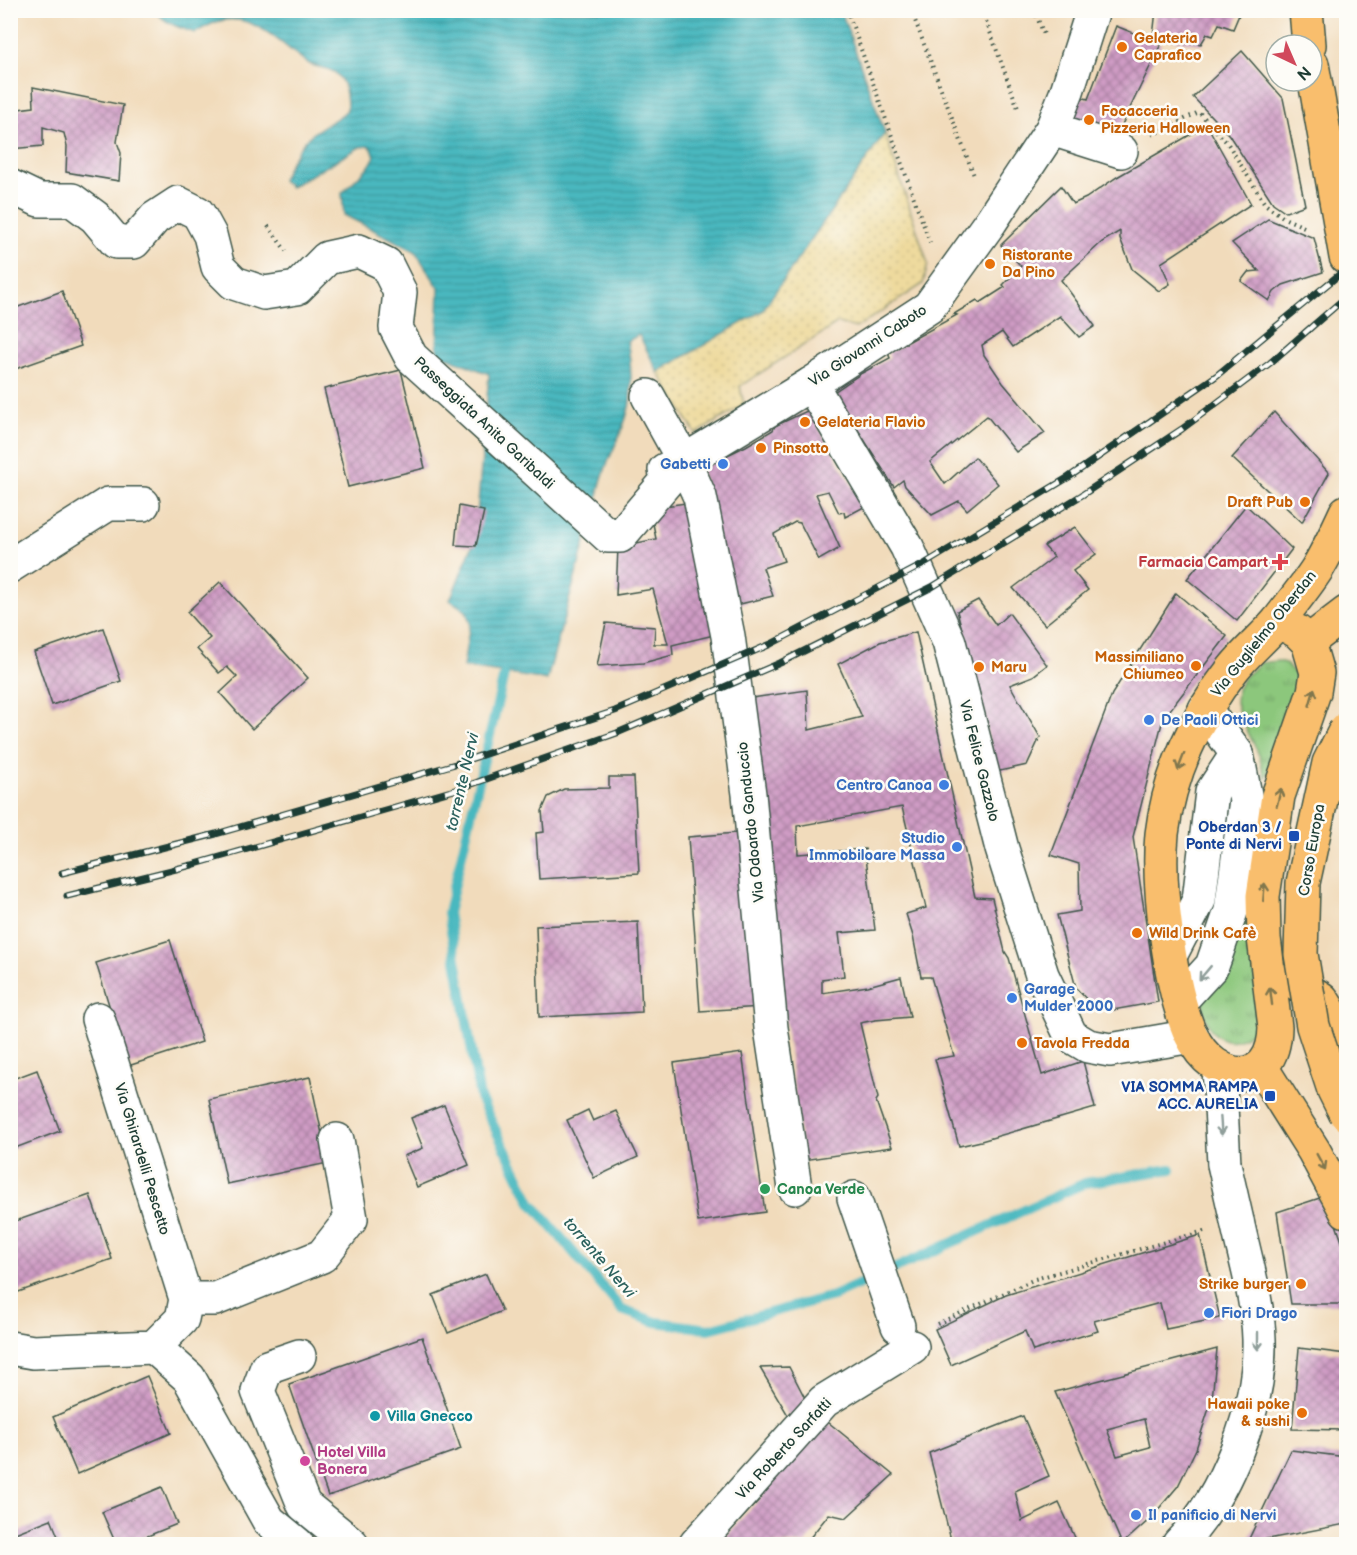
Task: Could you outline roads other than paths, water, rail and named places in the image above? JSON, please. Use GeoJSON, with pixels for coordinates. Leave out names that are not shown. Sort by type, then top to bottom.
{"type":"FeatureCollection","features":[{"type":"Feature","properties":{"kind":"main road"},"geometry":{"type":"LineString","coordinates":[[1306,10],[1308,33]]}},
{"type":"Feature","properties":{"kind":"main road"},"geometry":{"type":"LineString","coordinates":[[1317,93],[1345,251]]}},
{"type":"Feature","properties":{"kind":"main road","name":"Via Guglielmo Oberdan"},"geometry":{"type":"LineString","coordinates":[[1219,1078],[1191,1036],[1180,1001],[1164,905],[1161,863],[1162,834],[1180,762],[1205,709],[1234,668],[1278,621],[1317,569],[1347,512]]}},
{"type":"Feature","properties":{"kind":"main road"},"geometry":{"type":"LineString","coordinates":[[1308,642],[1347,613]]}},
{"type":"Feature","properties":{"kind":"main road"},"geometry":{"type":"LineString","coordinates":[[1262,1071],[1275,1040],[1264,938],[1263,896],[1278,796],[1314,692],[1317,673],[1308,642],[1298,632],[1278,621]]}},
{"type":"Feature","properties":{"kind":"main road"},"geometry":{"type":"LineString","coordinates":[[1294,751],[1347,720]]}},
{"type":"Feature","properties":{"kind":"main road","name":"Corso Europa"},"geometry":{"type":"LineString","coordinates":[[1347,729],[1329,763],[1303,883],[1301,954],[1313,1026],[1334,1090],[1347,1114]]}},
{"type":"Feature","properties":{"kind":"main road"},"geometry":{"type":"LineString","coordinates":[[1264,938],[1277,960],[1299,985],[1334,1007],[1347,1038]]}},
{"type":"Feature","properties":{"kind":"main road"},"geometry":{"type":"LineString","coordinates":[[1219,1078],[1227,1072],[1245,1075],[1262,1071]]}},
{"type":"Feature","properties":{"kind":"main road"},"geometry":{"type":"LineString","coordinates":[[1262,1071],[1314,1151],[1347,1211]]}},
{"type":"Feature","properties":{"kind":"street","name":"Via Giovanni Caboto"},"geometry":{"type":"LineString","coordinates":[[684,461],[811,384],[929,308],[1044,143],[1067,91],[1093,10]]}},
{"type":"Feature","properties":{"kind":"street"},"geometry":{"type":"LineString","coordinates":[[1044,143],[1121,151]]}},
{"type":"Feature","properties":{"kind":"street","name":"Passeggiata Anita Garibaldi"},"geometry":{"type":"LineString","coordinates":[[10,186],[39,200],[72,200],[95,217],[116,242],[134,242],[155,218],[178,203],[198,213],[210,235],[218,267],[234,283],[264,293],[297,288],[327,258],[348,253],[359,251],[387,264],[400,292],[396,328],[411,357],[469,411],[612,527],[620,536],[684,461]]}},
{"type":"Feature","properties":{"kind":"street","name":"Via Felice Gazzolo"},"geometry":{"type":"LineString","coordinates":[[811,384],[907,547],[949,642],[1002,849],[1042,975],[1071,1036],[1088,1047],[1110,1050],[1191,1036]]}},
{"type":"Feature","properties":{"kind":"street","name":"Via Odoardo Ganduccio"},"geometry":{"type":"LineString","coordinates":[[648,396],[684,461],[700,497],[728,636],[749,794],[771,1028],[795,1188]]}},
{"type":"Feature","properties":{"kind":"street"},"geometry":{"type":"LineString","coordinates":[[10,566],[108,504],[143,504]]}},
{"type":"Feature","properties":{"kind":"street"},"geometry":{"type":"LineString","coordinates":[[1180,1001],[1212,966],[1231,911],[1246,800],[1237,754],[1205,709]]}},
{"type":"Feature","properties":{"kind":"street"},"geometry":{"type":"LineString","coordinates":[[1171,954],[1199,900],[1212,792],[1237,754]]}},
{"type":"Feature","properties":{"kind":"street"},"geometry":{"type":"LineString","coordinates":[[1199,900],[1236,869]]}},
{"type":"Feature","properties":{"kind":"street","name":"Via Ghirardelli Pescetto"},"geometry":{"type":"LineString","coordinates":[[98,1018],[186,1299]]}},
{"type":"Feature","properties":{"kind":"street"},"geometry":{"type":"LineString","coordinates":[[1179,1545],[1203,1516],[1222,1483],[1251,1407],[1259,1339],[1256,1310],[1224,1224],[1224,1164],[1219,1078]]}},
{"type":"Feature","properties":{"kind":"street"},"geometry":{"type":"LineString","coordinates":[[10,1348],[33,1352],[154,1347],[183,1319],[186,1299],[215,1299],[322,1256],[351,1219],[337,1140]]}},
{"type":"Feature","properties":{"kind":"street","name":"Via Roberto Sarfatti"},"geometry":{"type":"LineString","coordinates":[[696,1545],[824,1401],[905,1336],[854,1198]]}},
{"type":"Feature","properties":{"kind":"street"},"geometry":{"type":"LineString","coordinates":[[154,1347],[189,1378],[269,1521],[297,1545]]}},
{"type":"Feature","properties":{"kind":"street"},"geometry":{"type":"LineString","coordinates":[[299,1356],[267,1367],[258,1391],[304,1505],[352,1545]]}},
{"type":"Feature","properties":{"kind":"water"},"geometry":{"type":"Polygon","coordinates":[[[156,11],[841,11],[885,133],[762,311],[658,372],[639,335],[627,341],[631,376],[628,411],[601,480],[547,680],[463,667],[470,623],[466,611],[450,600],[475,539],[489,374],[437,353],[439,288],[415,251],[344,215],[342,193],[370,165],[375,156],[370,146],[360,147],[290,187],[282,180],[294,156],[307,139],[347,110],[346,95],[341,80],[334,72],[308,63],[266,32],[248,22],[232,19],[221,21],[195,33],[169,22],[156,11]]]}},
{"type":"Feature","properties":{"kind":"waterway","name":"torrente Nervi"},"geometry":{"type":"LineString","coordinates":[[504,675],[448,913],[480,1098],[531,1202],[622,1310],[656,1322],[709,1329],[833,1296],[1085,1183],[1171,1169]]}},
{"type":"Feature","properties":{"kind":"railway"},"geometry":{"type":"LineString","coordinates":[[62,873],[216,834],[455,764],[615,711],[771,644],[926,563],[1069,477],[1216,376],[1346,269]]}},
{"type":"Feature","properties":{"kind":"railway"},"geometry":{"type":"LineString","coordinates":[[67,896],[192,865],[458,789],[617,733],[780,663],[932,587],[1082,495],[1182,429],[1270,363],[1346,297]]}},
{"type":"Feature","properties":{"kind":"place","name":"Gelateria Caprafico"},"geometry":{"type":"Point","coordinates":[1122,47]}},
{"type":"Feature","properties":{"kind":"place","name":"Focacceria Pizzeria Halloween"},"geometry":{"type":"Point","coordinates":[1089,120]}},
{"type":"Feature","properties":{"kind":"place","name":"Ristorante Da Pino"},"geometry":{"type":"Point","coordinates":[990,264]}},
{"type":"Feature","properties":{"kind":"place","name":"Gelateria Flavio"},"geometry":{"type":"Point","coordinates":[805,422]}},
{"type":"Feature","properties":{"kind":"place","name":"Pinsotto"},"geometry":{"type":"Point","coordinates":[761,448]}},
{"type":"Feature","properties":{"kind":"place","name":"Gabetti"},"geometry":{"type":"Point","coordinates":[723,464]}},
{"type":"Feature","properties":{"kind":"place","name":"Draft Pub"},"geometry":{"type":"Point","coordinates":[1305,502]}},
{"type":"Feature","properties":{"kind":"place","name":"Farmacia Campart"},"geometry":{"type":"Point","coordinates":[1280,562]}},
{"type":"Feature","properties":{"kind":"place","name":"Massimiliano Chiumeo"},"geometry":{"type":"Point","coordinates":[1196,666]}},
{"type":"Feature","properties":{"kind":"place","name":"Maru"},"geometry":{"type":"Point","coordinates":[979,667]}},
{"type":"Feature","properties":{"kind":"place","name":"De Paoli Ottici"},"geometry":{"type":"Point","coordinates":[1149,720]}},
{"type":"Feature","properties":{"kind":"place","name":"Centro Canoa"},"geometry":{"type":"Point","coordinates":[944,785]}},
{"type":"Feature","properties":{"kind":"place","name":"Oberdan 3 / Ponte di Nervi"},"geometry":{"type":"Point","coordinates":[1294,836]}},
{"type":"Feature","properties":{"kind":"place","name":"Studio Immobiloare Massa"},"geometry":{"type":"Point","coordinates":[957,847]}},
{"type":"Feature","properties":{"kind":"place","name":"Wild Drink Cafè"},"geometry":{"type":"Point","coordinates":[1137,933]}},
{"type":"Feature","properties":{"kind":"place","name":"Garage Mulder 2000"},"geometry":{"type":"Point","coordinates":[1012,998]}},
{"type":"Feature","properties":{"kind":"place","name":"Tavola Fredda"},"geometry":{"type":"Point","coordinates":[1022,1043]}},
{"type":"Feature","properties":{"kind":"place","name":"VIA SOMMA RAMPA ACC. AURELIA"},"geometry":{"type":"Point","coordinates":[1270,1096]}},
{"type":"Feature","properties":{"kind":"place","name":"Canoa Verde"},"geometry":{"type":"Point","coordinates":[765,1189]}},
{"type":"Feature","properties":{"kind":"place","name":"Strike burger"},"geometry":{"type":"Point","coordinates":[1301,1284]}},
{"type":"Feature","properties":{"kind":"place","name":"Fiori Drago"},"geometry":{"type":"Point","coordinates":[1209,1313]}},
{"type":"Feature","properties":{"kind":"place","name":"Hawaii poke & sushi"},"geometry":{"type":"Point","coordinates":[1302,1413]}},
{"type":"Feature","properties":{"kind":"place","name":"Villa Gnecco"},"geometry":{"type":"Point","coordinates":[375,1416]}},
{"type":"Feature","properties":{"kind":"place","name":"Hotel Villa Bonera"},"geometry":{"type":"Point","coordinates":[305,1461]}},
{"type":"Feature","properties":{"kind":"place","name":"Il panificio di Nervi"},"geometry":{"type":"Point","coordinates":[1136,1515]}}]}
